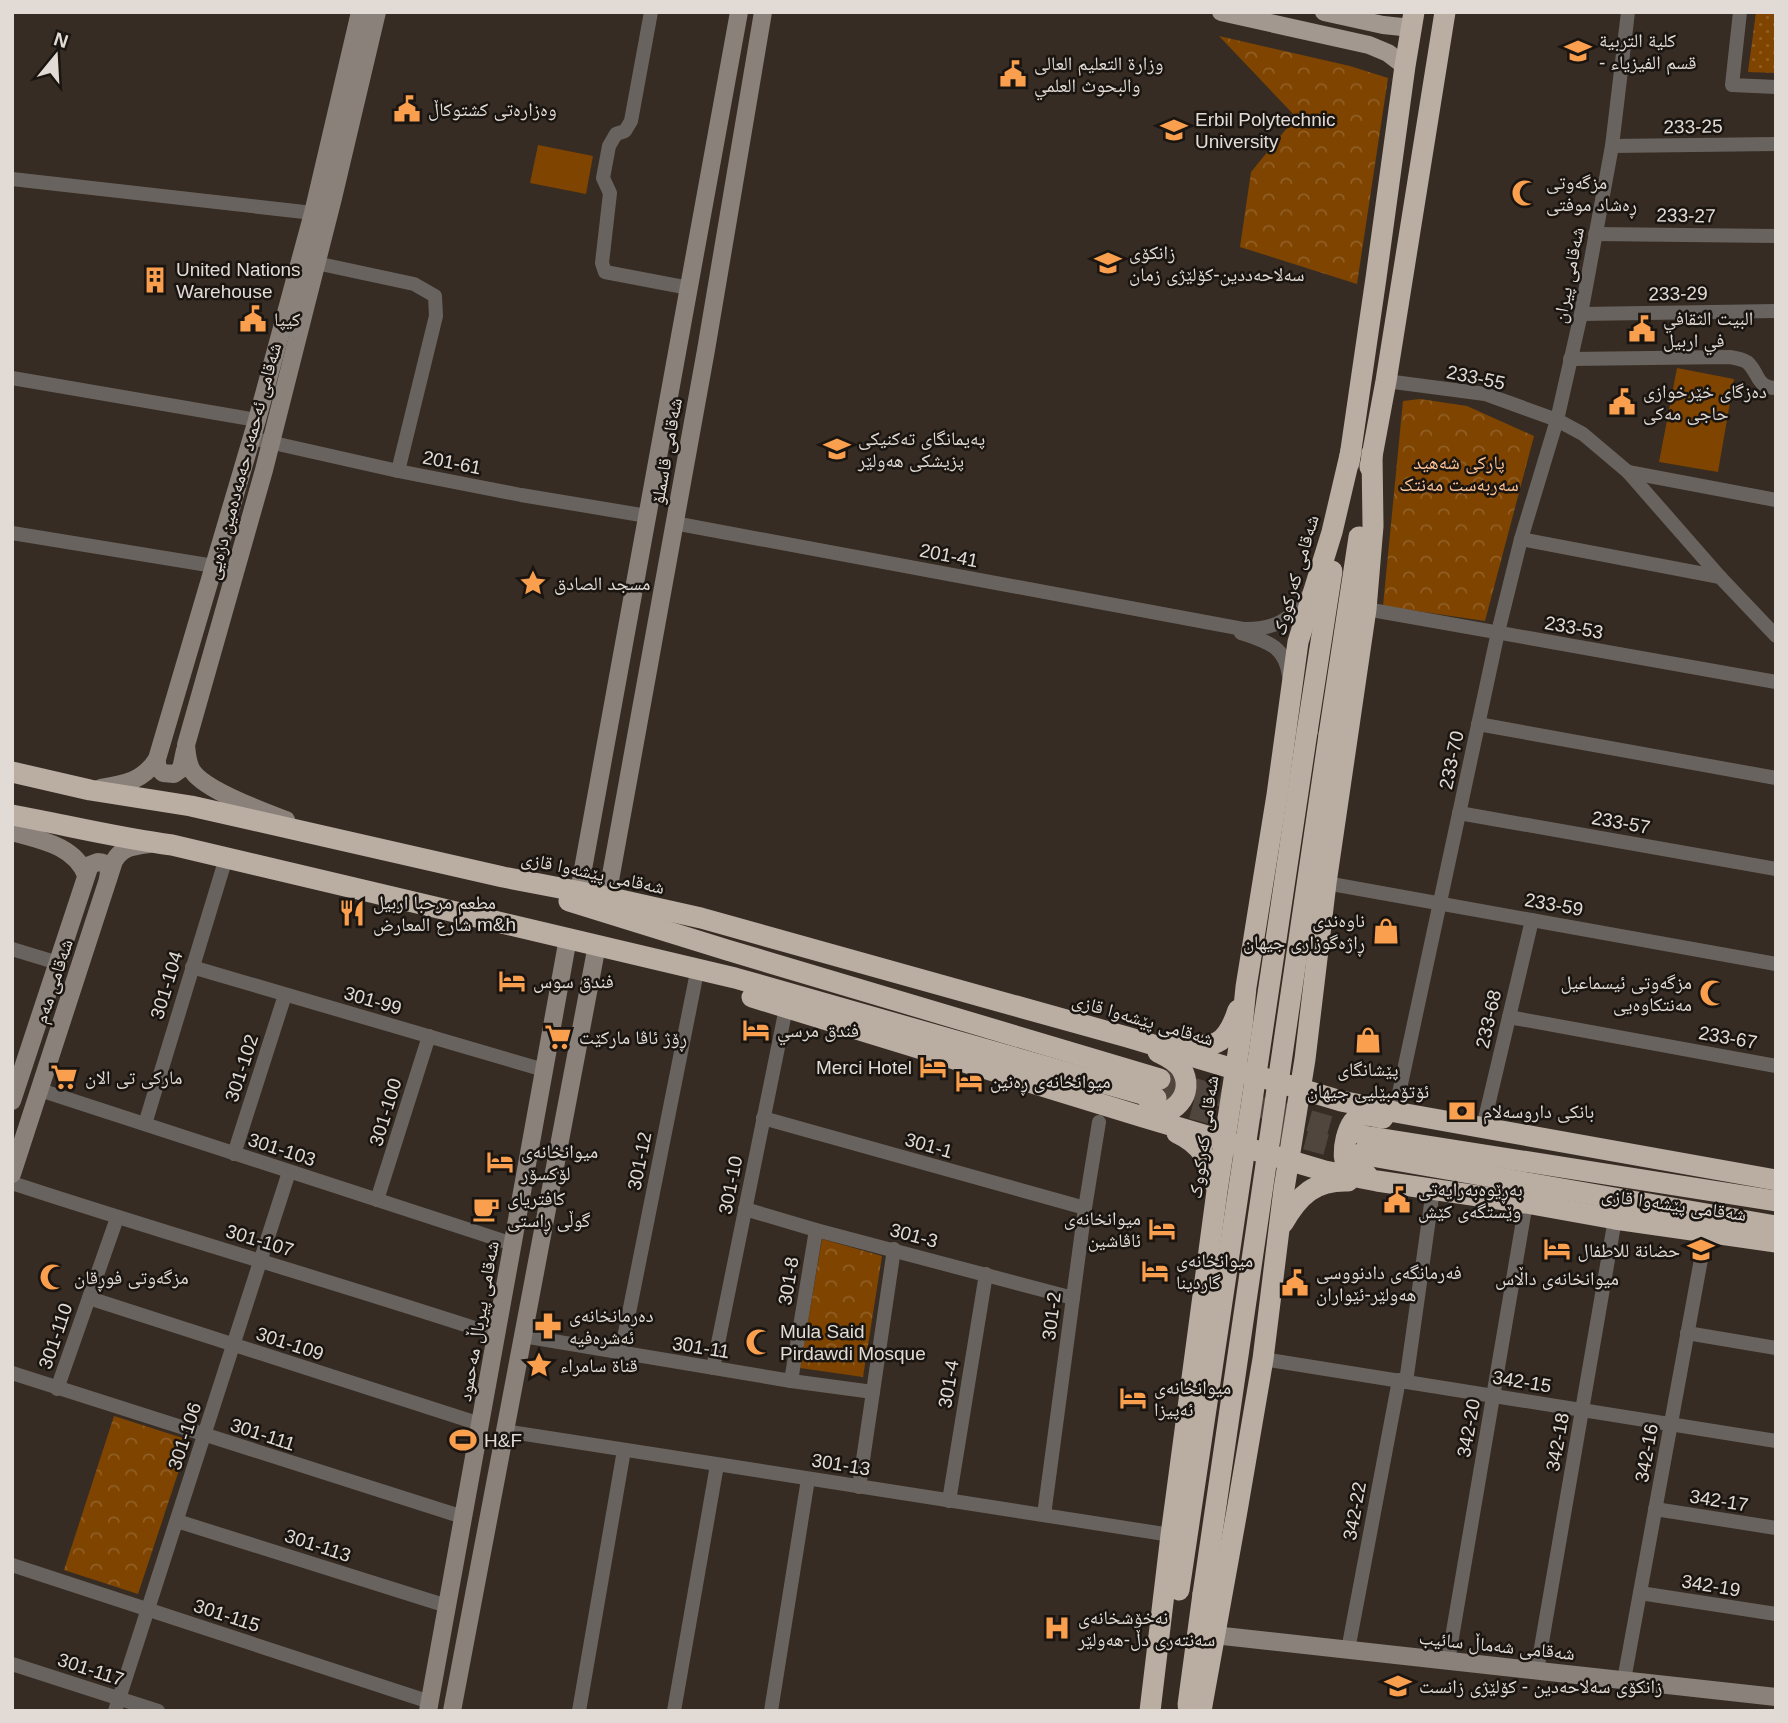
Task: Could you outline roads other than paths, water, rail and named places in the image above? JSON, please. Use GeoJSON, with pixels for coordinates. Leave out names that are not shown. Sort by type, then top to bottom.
{"type":"FeatureCollection","features":[{"type":"Feature","properties":{"kind":"highway","name":"شەقامی کەرکووک"},"geometry":{"type":"LineString","coordinates":[[1150,1711],[1217,1191],[1226,1159],[1241,1078],[1246,987],[1298,642],[1332,532],[1386,381],[1446,12]]}},
{"type":"Feature","properties":{"kind":"highway","name":"شەقامی کەرکووک"},"geometry":{"type":"LineString","coordinates":[[1187,1711],[1329,735],[1362,452],[1376,278],[1413,20]]}},
{"type":"Feature","properties":{"kind":"highway","name":"شەقامی کەرکووک"},"geometry":{"type":"LineString","coordinates":[[1305,1059],[1326,883],[1366,609],[1373,526],[1362,452]]}},
{"type":"Feature","properties":{"kind":"highway","name":"شەقامی کەرکووک"},"geometry":{"type":"LineString","coordinates":[[1157,1711],[1179,1590],[1307,732],[1362,452]]}},
{"type":"Feature","properties":{"kind":"highway","name":"شەقامی پێشەوا قازی"},"geometry":{"type":"LineString","coordinates":[[12,772],[90,790],[191,806],[503,877],[701,918],[1127,1037],[1203,1060],[1241,1078],[1296,1092]]}},
{"type":"Feature","properties":{"kind":"highway","name":"شەقامی پێشەوا قازی"},"geometry":{"type":"LineString","coordinates":[[12,815],[172,845],[568,938],[687,972],[735,978],[1158,1088],[572,902],[503,877]]}},
{"type":"Feature","properties":{"kind":"highway"},"geometry":{"type":"LineString","coordinates":[[1254,947],[1252,987],[1256,998],[1265,1007],[1281,1013],[1293,1011],[1307,1001],[1314,986]]}},
{"type":"Feature","properties":{"kind":"highway","name":"شەقامی پێشەوا قازی"},"geometry":{"type":"LineString","coordinates":[[687,972],[701,980],[1101,1113],[1143,1117],[1284,1152],[1334,1173],[1615,1219],[1776,1242]]}},
{"type":"Feature","properties":{"kind":"highway"},"geometry":{"type":"LineString","coordinates":[[1127,1037],[1201,1046],[1213,1044],[1224,1038],[1232,1029],[1246,987]]}},
{"type":"Feature","properties":{"kind":"highway"},"geometry":{"type":"LineString","coordinates":[[1101,1113],[1159,1115],[1175,1108],[1185,1093],[1185,1080],[1177,1063],[1127,1037]]}},
{"type":"Feature","properties":{"kind":"highway"},"geometry":{"type":"LineString","coordinates":[[1201,1711],[1263,1359],[1284,1189],[1284,1152],[1297,1076],[1305,1059]]}},
{"type":"Feature","properties":{"kind":"highway"},"geometry":{"type":"LineString","coordinates":[[1305,1059],[1310,1081],[1320,1091],[1341,1101]]}},
{"type":"Feature","properties":{"kind":"highway"},"geometry":{"type":"LineString","coordinates":[[1241,1078],[1284,1152]]}},
{"type":"Feature","properties":{"kind":"highway"},"geometry":{"type":"LineString","coordinates":[[1296,1092],[1317,1099],[1341,1101]]}},
{"type":"Feature","properties":{"kind":"highway"},"geometry":{"type":"LineString","coordinates":[[1229,1138],[1249,1127],[1262,1115],[1281,1107],[1296,1092]]}},
{"type":"Feature","properties":{"kind":"highway","name":"شەقامی پێشەوا قازی"},"geometry":{"type":"LineString","coordinates":[[1341,1101],[1776,1180]]}},
{"type":"Feature","properties":{"kind":"highway"},"geometry":{"type":"LineString","coordinates":[[1399,1184],[1354,1171],[1347,1166],[1345,1152],[1349,1129],[1355,1119],[1365,1115],[1413,1122],[1476,1126]]}},
{"type":"Feature","properties":{"kind":"highway"},"geometry":{"type":"LineString","coordinates":[[1143,1117],[1186,1137],[1198,1146],[1208,1162],[1217,1191]]}},
{"type":"Feature","properties":{"kind":"highway","name":"شەقامی پێشەوا قازی"},"geometry":{"type":"LineString","coordinates":[[1776,1201],[1362,1145],[1776,1226]]}},
{"type":"Feature","properties":{"kind":"highway"},"geometry":{"type":"LineString","coordinates":[[1279,1235],[1284,1221],[1296,1203],[1317,1186],[1339,1180],[1377,1181]]}},
{"type":"Feature","properties":{"kind":"highway"},"geometry":{"type":"LineString","coordinates":[[1208,1258],[1211,1242],[1219,1227],[1235,1216],[1248,1216],[1260,1220],[1269,1229],[1276,1250],[1275,1264]]}},
{"type":"Feature","properties":{"kind":"main road","name":"شەقامی ئەحمەد حەمەدەمین دزەیی"},"geometry":{"type":"LineString","coordinates":[[359,12],[313,213],[257,420],[157,759],[157,767],[166,775],[181,769],[260,483],[377,12]]}},
{"type":"Feature","properties":{"kind":"main road","name":"شەقامی قاسملۆ"},"geometry":{"type":"LineString","coordinates":[[579,891],[739,12]]}},
{"type":"Feature","properties":{"kind":"main road","name":"شەقامی قاسملۆ"},"geometry":{"type":"LineString","coordinates":[[607,897],[706,349],[763,12]]}},
{"type":"Feature","properties":{"kind":"main road"},"geometry":{"type":"LineString","coordinates":[[1221,12],[1378,48],[1388,52],[1405,66]]}},
{"type":"Feature","properties":{"kind":"main road"},"geometry":{"type":"LineString","coordinates":[[1324,12],[1383,25],[1413,20]]}},
{"type":"Feature","properties":{"kind":"main road"},"geometry":{"type":"LineString","coordinates":[[1378,48],[1385,36],[1383,25]]}},
{"type":"Feature","properties":{"kind":"main road"},"geometry":{"type":"LineString","coordinates":[[679,344],[693,344],[706,349]]}},
{"type":"Feature","properties":{"kind":"main road"},"geometry":{"type":"LineString","coordinates":[[186,745],[189,765],[202,781],[243,804],[328,836]]}},
{"type":"Feature","properties":{"kind":"main road"},"geometry":{"type":"LineString","coordinates":[[90,790],[131,782],[150,769],[157,759]]}},
{"type":"Feature","properties":{"kind":"main road"},"geometry":{"type":"LineString","coordinates":[[601,772],[614,779],[628,776]]}},
{"type":"Feature","properties":{"kind":"main road"},"geometry":{"type":"LineString","coordinates":[[12,832],[57,846],[70,853],[86,875]]}},
{"type":"Feature","properties":{"kind":"main road","name":"شەقامی مەم"},"geometry":{"type":"LineString","coordinates":[[12,1174],[116,857],[129,847],[172,845]]}},
{"type":"Feature","properties":{"kind":"main road"},"geometry":{"type":"LineString","coordinates":[[86,875],[92,863],[101,862],[108,869],[107,882]]}},
{"type":"Feature","properties":{"kind":"main road","name":"شەقامی مەم"},"geometry":{"type":"LineString","coordinates":[[12,1101],[86,875]]}},
{"type":"Feature","properties":{"kind":"main road","name":"شەقامی پیرباڵ مەحمود"},"geometry":{"type":"LineString","coordinates":[[429,1706],[568,938]]}},
{"type":"Feature","properties":{"kind":"main road"},"geometry":{"type":"LineString","coordinates":[[452,1711],[597,945]]}},
{"type":"Feature","properties":{"kind":"main road"},"geometry":{"type":"LineString","coordinates":[[556,1002],[584,1008]]}},
{"type":"Feature","properties":{"kind":"main road","name":"شەقامی شەماڵ سائیب"},"geometry":{"type":"LineString","coordinates":[[1214,1635],[1776,1697]]}},
{"type":"Feature","properties":{"kind":"street"},"geometry":{"type":"LineString","coordinates":[[651,12],[631,121],[625,131],[616,134],[609,146],[603,178],[610,193],[602,263],[605,272],[689,288]]}},
{"type":"Feature","properties":{"kind":"street","name":"شەقامی پیران"},"geometry":{"type":"LineString","coordinates":[[1556,420],[1581,314],[1612,146],[1628,12]]}},
{"type":"Feature","properties":{"kind":"street"},"geometry":{"type":"LineString","coordinates":[[1740,12],[1732,85],[1776,87]]}},
{"type":"Feature","properties":{"kind":"street","name":"233-25"},"geometry":{"type":"LineString","coordinates":[[1612,146],[1776,144]]}},
{"type":"Feature","properties":{"kind":"street"},"geometry":{"type":"LineString","coordinates":[[12,179],[313,213]]}},
{"type":"Feature","properties":{"kind":"street","name":"233-27"},"geometry":{"type":"LineString","coordinates":[[1595,234],[1776,236]]}},
{"type":"Feature","properties":{"kind":"street"},"geometry":{"type":"LineString","coordinates":[[316,263],[414,284],[435,296],[436,316],[398,471]]}},
{"type":"Feature","properties":{"kind":"street","name":"233-29"},"geometry":{"type":"LineString","coordinates":[[1581,314],[1776,311]]}},
{"type":"Feature","properties":{"kind":"street"},"geometry":{"type":"LineString","coordinates":[[1570,359],[1730,357],[1749,364],[1760,382],[1768,388],[1776,387]]}},
{"type":"Feature","properties":{"kind":"street"},"geometry":{"type":"LineString","coordinates":[[12,378],[257,420]]}},
{"type":"Feature","properties":{"kind":"street","name":"233-55"},"geometry":{"type":"LineString","coordinates":[[1386,381],[1485,394],[1556,420],[1583,434],[1628,472],[1776,636]]}},
{"type":"Feature","properties":{"kind":"street","name":"233-70"},"geometry":{"type":"LineString","coordinates":[[1395,1112],[1498,632],[1521,539],[1556,420]]}},
{"type":"Feature","properties":{"kind":"street","name":"201-61"},"geometry":{"type":"LineString","coordinates":[[251,438],[398,471],[648,516]]}},
{"type":"Feature","properties":{"kind":"street"},"geometry":{"type":"LineString","coordinates":[[1628,472],[1776,500]]}},
{"type":"Feature","properties":{"kind":"street","name":"201-41"},"geometry":{"type":"LineString","coordinates":[[674,523],[1243,629],[1261,629],[1291,615],[1303,602],[1321,569]]}},
{"type":"Feature","properties":{"kind":"street"},"geometry":{"type":"LineString","coordinates":[[12,533],[214,566]]}},
{"type":"Feature","properties":{"kind":"street"},"geometry":{"type":"LineString","coordinates":[[1521,539],[1720,577]]}},
{"type":"Feature","properties":{"kind":"street","name":"233-53"},"geometry":{"type":"LineString","coordinates":[[1366,609],[1776,682]]}},
{"type":"Feature","properties":{"kind":"street","name":"201-41"},"geometry":{"type":"LineString","coordinates":[[1216,625],[1260,639],[1279,650],[1287,666],[1291,695]]}},
{"type":"Feature","properties":{"kind":"street"},"geometry":{"type":"LineString","coordinates":[[1478,724],[1776,778]]}},
{"type":"Feature","properties":{"kind":"street","name":"233-57"},"geometry":{"type":"LineString","coordinates":[[1459,813],[1776,869]]}},
{"type":"Feature","properties":{"kind":"street","name":"301-104"},"geometry":{"type":"LineString","coordinates":[[145,1124],[226,858]]}},
{"type":"Feature","properties":{"kind":"street","name":"233-59"},"geometry":{"type":"LineString","coordinates":[[1326,883],[1776,964]]}},
{"type":"Feature","properties":{"kind":"street","name":"233-68"},"geometry":{"type":"LineString","coordinates":[[1476,1126],[1509,1017],[1532,920]]}},
{"type":"Feature","properties":{"kind":"street"},"geometry":{"type":"LineString","coordinates":[[12,949],[58,963]]}},
{"type":"Feature","properties":{"kind":"street","name":"301-99"},"geometry":{"type":"LineString","coordinates":[[192,967],[544,1070]]}},
{"type":"Feature","properties":{"kind":"street","name":"301-12"},"geometry":{"type":"LineString","coordinates":[[621,1353],[687,972]]}},
{"type":"Feature","properties":{"kind":"street","name":"301-102"},"geometry":{"type":"LineString","coordinates":[[234,1154],[285,995]]}},
{"type":"Feature","properties":{"kind":"street","name":"301-10"},"geometry":{"type":"LineString","coordinates":[[713,1368],[786,1008]]}},
{"type":"Feature","properties":{"kind":"street","name":"233-67"},"geometry":{"type":"LineString","coordinates":[[1509,1017],[1776,1066]]}},
{"type":"Feature","properties":{"kind":"street","name":"301-100"},"geometry":{"type":"LineString","coordinates":[[377,1200],[429,1036]]}},
{"type":"Feature","properties":{"kind":"street","name":"301-103"},"geometry":{"type":"LineString","coordinates":[[40,1090],[513,1244]]}},
{"type":"Feature","properties":{"kind":"street","name":"301-2"},"geometry":{"type":"LineString","coordinates":[[1044,1516],[1085,1208],[1101,1113]]}},
{"type":"Feature","properties":{"kind":"street","name":"301-1"},"geometry":{"type":"LineString","coordinates":[[763,1118],[1085,1208]]}},
{"type":"Feature","properties":{"kind":"street","name":"301-106"},"geometry":{"type":"LineString","coordinates":[[117,1705],[289,1172]]}},
{"type":"Feature","properties":{"kind":"street","name":"301-107"},"geometry":{"type":"LineString","coordinates":[[12,1183],[496,1335]]}},
{"type":"Feature","properties":{"kind":"street","name":"342-22"},"geometry":{"type":"LineString","coordinates":[[1348,1650],[1402,1381],[1433,1190]]}},
{"type":"Feature","properties":{"kind":"street","name":"342-20"},"geometry":{"type":"LineString","coordinates":[[1448,1661],[1526,1203]]}},
{"type":"Feature","properties":{"kind":"street","name":"301-3"},"geometry":{"type":"LineString","coordinates":[[745,1209],[1073,1298]]}},
{"type":"Feature","properties":{"kind":"street","name":"301-110"},"geometry":{"type":"LineString","coordinates":[[57,1388],[117,1218]]}},
{"type":"Feature","properties":{"kind":"street","name":"342-18"},"geometry":{"type":"LineString","coordinates":[[1537,1671],[1615,1219]]}},
{"type":"Feature","properties":{"kind":"street","name":"301-8"},"geometry":{"type":"LineString","coordinates":[[791,1381],[816,1230]]}},
{"type":"Feature","properties":{"kind":"street","name":"342-16"},"geometry":{"type":"LineString","coordinates":[[1624,1680],[1706,1232]]}},
{"type":"Feature","properties":{"kind":"street"},"geometry":{"type":"LineString","coordinates":[[859,1487],[894,1249]]}},
{"type":"Feature","properties":{"kind":"street","name":"301-4"},"geometry":{"type":"LineString","coordinates":[[949,1501],[986,1274]]}},
{"type":"Feature","properties":{"kind":"street","name":"301-109"},"geometry":{"type":"LineString","coordinates":[[89,1298],[480,1424]]}},
{"type":"Feature","properties":{"kind":"street"},"geometry":{"type":"LineString","coordinates":[[1688,1333],[1776,1348]]}},
{"type":"Feature","properties":{"kind":"street","name":"301-11"},"geometry":{"type":"LineString","coordinates":[[523,1336],[873,1392]]}},
{"type":"Feature","properties":{"kind":"street","name":"342-15"},"geometry":{"type":"LineString","coordinates":[[1263,1359],[1776,1441]]}},
{"type":"Feature","properties":{"kind":"street","name":"301-111"},"geometry":{"type":"LineString","coordinates":[[12,1373],[463,1517]]}},
{"type":"Feature","properties":{"kind":"street","name":"301-13"},"geometry":{"type":"LineString","coordinates":[[505,1431],[1171,1535]]}},
{"type":"Feature","properties":{"kind":"street"},"geometry":{"type":"LineString","coordinates":[[579,1711],[624,1450]]}},
{"type":"Feature","properties":{"kind":"street"},"geometry":{"type":"LineString","coordinates":[[674,1711],[717,1465]]}},
{"type":"Feature","properties":{"kind":"street"},"geometry":{"type":"LineString","coordinates":[[771,1711],[808,1479]]}},
{"type":"Feature","properties":{"kind":"street","name":"342-17"},"geometry":{"type":"LineString","coordinates":[[1656,1509],[1776,1528]]}},
{"type":"Feature","properties":{"kind":"street","name":"301-113"},"geometry":{"type":"LineString","coordinates":[[177,1521],[447,1606]]}},
{"type":"Feature","properties":{"kind":"street","name":"301-115"},"geometry":{"type":"LineString","coordinates":[[12,1565],[429,1706]]}},
{"type":"Feature","properties":{"kind":"street","name":"342-19"},"geometry":{"type":"LineString","coordinates":[[1640,1593],[1776,1615]]}},
{"type":"Feature","properties":{"kind":"street","name":"301-117"},"geometry":{"type":"LineString","coordinates":[[12,1664],[117,1705],[158,1711]]}},
{"type":"Feature","properties":{"kind":"tunnel"},"geometry":{"type":"LineString","coordinates":[[1160,1079],[1364,1136]]}},
{"type":"Feature","properties":{"kind":"tunnel"},"geometry":{"type":"LineString","coordinates":[[1162,1100],[1245,1123]]}},
{"type":"Feature","properties":{"kind":"tunnel"},"geometry":{"type":"LineString","coordinates":[[1276,1131],[1360,1154]]}},
{"type":"Feature","properties":{"kind":"place","name":"كلية التربية - قسم الفيزياء"},"geometry":{"type":"Point","coordinates":[1578,51]}},
{"type":"Feature","properties":{"kind":"place","name":"وزارة التعليم العالى والبحوث العلمي"},"geometry":{"type":"Point","coordinates":[1013,74]}},
{"type":"Feature","properties":{"kind":"place","name":"وەزارەتی کشتوکاڵ"},"geometry":{"type":"Point","coordinates":[407,109]}},
{"type":"Feature","properties":{"kind":"place","name":"Erbil Polytechnic University"},"geometry":{"type":"Point","coordinates":[1174,130]}},
{"type":"Feature","properties":{"kind":"place","name":"مزگەوتی ڕەشاد موفتی"},"geometry":{"type":"Point","coordinates":[1525,193]}},
{"type":"Feature","properties":{"kind":"place","name":"زانکۆی سەلاحەددین-کۆلێژی زمان"},"geometry":{"type":"Point","coordinates":[1108,263]}},
{"type":"Feature","properties":{"kind":"place","name":"United Nations Warehouse"},"geometry":{"type":"Point","coordinates":[155,280]}},
{"type":"Feature","properties":{"kind":"place","name":"كيپا"},"geometry":{"type":"Point","coordinates":[253,319]}},
{"type":"Feature","properties":{"kind":"place","name":"البيت الثقافي في اربيل"},"geometry":{"type":"Point","coordinates":[1642,329]}},
{"type":"Feature","properties":{"kind":"place","name":"دەزگای خێرخوازی حاجی مەکی"},"geometry":{"type":"Point","coordinates":[1622,402]}},
{"type":"Feature","properties":{"kind":"place","name":"پەیمانگای تەکنیکی پزیشکی هەولێر"},"geometry":{"type":"Point","coordinates":[837,449]}},
{"type":"Feature","properties":{"kind":"place","name":"مسجد الصادق"},"geometry":{"type":"Point","coordinates":[533,583]}},
{"type":"Feature","properties":{"kind":"place","name":"مطعم مرحبا اربيل شارع المعارض m&h"},"geometry":{"type":"Point","coordinates":[352,913]}},
{"type":"Feature","properties":{"kind":"place","name":"ناوەندی ڕاژەگوزاری جیهان"},"geometry":{"type":"Point","coordinates":[1386,931]}},
{"type":"Feature","properties":{"kind":"place","name":"فندق سوس"},"geometry":{"type":"Point","coordinates":[512,981]}},
{"type":"Feature","properties":{"kind":"place","name":"مزگەوتی ئیسماعیل مەنتکاوەیی"},"geometry":{"type":"Point","coordinates":[1713,993]}},
{"type":"Feature","properties":{"kind":"place","name":"فندق مرسي"},"geometry":{"type":"Point","coordinates":[756,1030]}},
{"type":"Feature","properties":{"kind":"place","name":"ڕۆژ ئاڤا مارکێت"},"geometry":{"type":"Point","coordinates":[558,1037]}},
{"type":"Feature","properties":{"kind":"place","name":"پێشانگای ئۆتۆمبێلیی جیھان"},"geometry":{"type":"Point","coordinates":[1368,1040]}},
{"type":"Feature","properties":{"kind":"place","name":"Merci Hotel"},"geometry":{"type":"Point","coordinates":[933,1067]}},
{"type":"Feature","properties":{"kind":"place","name":"مارکی تی الان"},"geometry":{"type":"Point","coordinates":[64,1077]}},
{"type":"Feature","properties":{"kind":"place","name":"میوانخانەی ڕەنین"},"geometry":{"type":"Point","coordinates":[969,1081]}},
{"type":"Feature","properties":{"kind":"place","name":"بانکی داروسەلام"},"geometry":{"type":"Point","coordinates":[1462,1111]}},
{"type":"Feature","properties":{"kind":"place","name":"میوانخانەی لۆکسۆر"},"geometry":{"type":"Point","coordinates":[500,1162]}},
{"type":"Feature","properties":{"kind":"place","name":"بەڕێوەبەرایەتی وێستگەی کێش"},"geometry":{"type":"Point","coordinates":[1397,1200]}},
{"type":"Feature","properties":{"kind":"place","name":"کافتریای گوڵی ڕاستی"},"geometry":{"type":"Point","coordinates":[486,1209]}},
{"type":"Feature","properties":{"kind":"place","name":"میوانخانەی ئاڤاشین"},"geometry":{"type":"Point","coordinates":[1162,1229]}},
{"type":"Feature","properties":{"kind":"place","name":"میوانخانەی داڵاس"},"geometry":{"type":"Point","coordinates":[1557,1249]}},
{"type":"Feature","properties":{"kind":"place","name":"حضانة للاطفال"},"geometry":{"type":"Point","coordinates":[1701,1250]}},
{"type":"Feature","properties":{"kind":"place","name":"میوانخانەی گاردینا"},"geometry":{"type":"Point","coordinates":[1155,1271]}},
{"type":"Feature","properties":{"kind":"place","name":"مزگەوتی فوڕقان"},"geometry":{"type":"Point","coordinates":[53,1277]}},
{"type":"Feature","properties":{"kind":"place","name":"فه‌رمانگه‌ی دادنووسی هه‌ولێر-ئێواران"},"geometry":{"type":"Point","coordinates":[1295,1283]}},
{"type":"Feature","properties":{"kind":"place","name":"دەرمانخانەی ئەشرەفیە"},"geometry":{"type":"Point","coordinates":[548,1326]}},
{"type":"Feature","properties":{"kind":"place","name":"Mula Said Pirdawdi Mosque"},"geometry":{"type":"Point","coordinates":[759,1342]}},
{"type":"Feature","properties":{"kind":"place","name":"قناة سامراء"},"geometry":{"type":"Point","coordinates":[539,1365]}},
{"type":"Feature","properties":{"kind":"place","name":"میوانخانەی ئەپیزا"},"geometry":{"type":"Point","coordinates":[1133,1398]}},
{"type":"Feature","properties":{"kind":"place","name":"H&F"},"geometry":{"type":"Point","coordinates":[463,1440]}},
{"type":"Feature","properties":{"kind":"place","name":"نەخۆشخانەی سەنتەری دڵ-هەولێر"},"geometry":{"type":"Point","coordinates":[1057,1628]}},
{"type":"Feature","properties":{"kind":"place","name":"زانکۆی سەلاحەدین - کۆلێژی زانست"},"geometry":{"type":"Point","coordinates":[1398,1686]}},
{"type":"Feature","properties":{"kind":"park label","name":"پارکی شەهید سەربەست مەنتک"},"geometry":{"type":"Point","coordinates":[1459,473]}}]}
